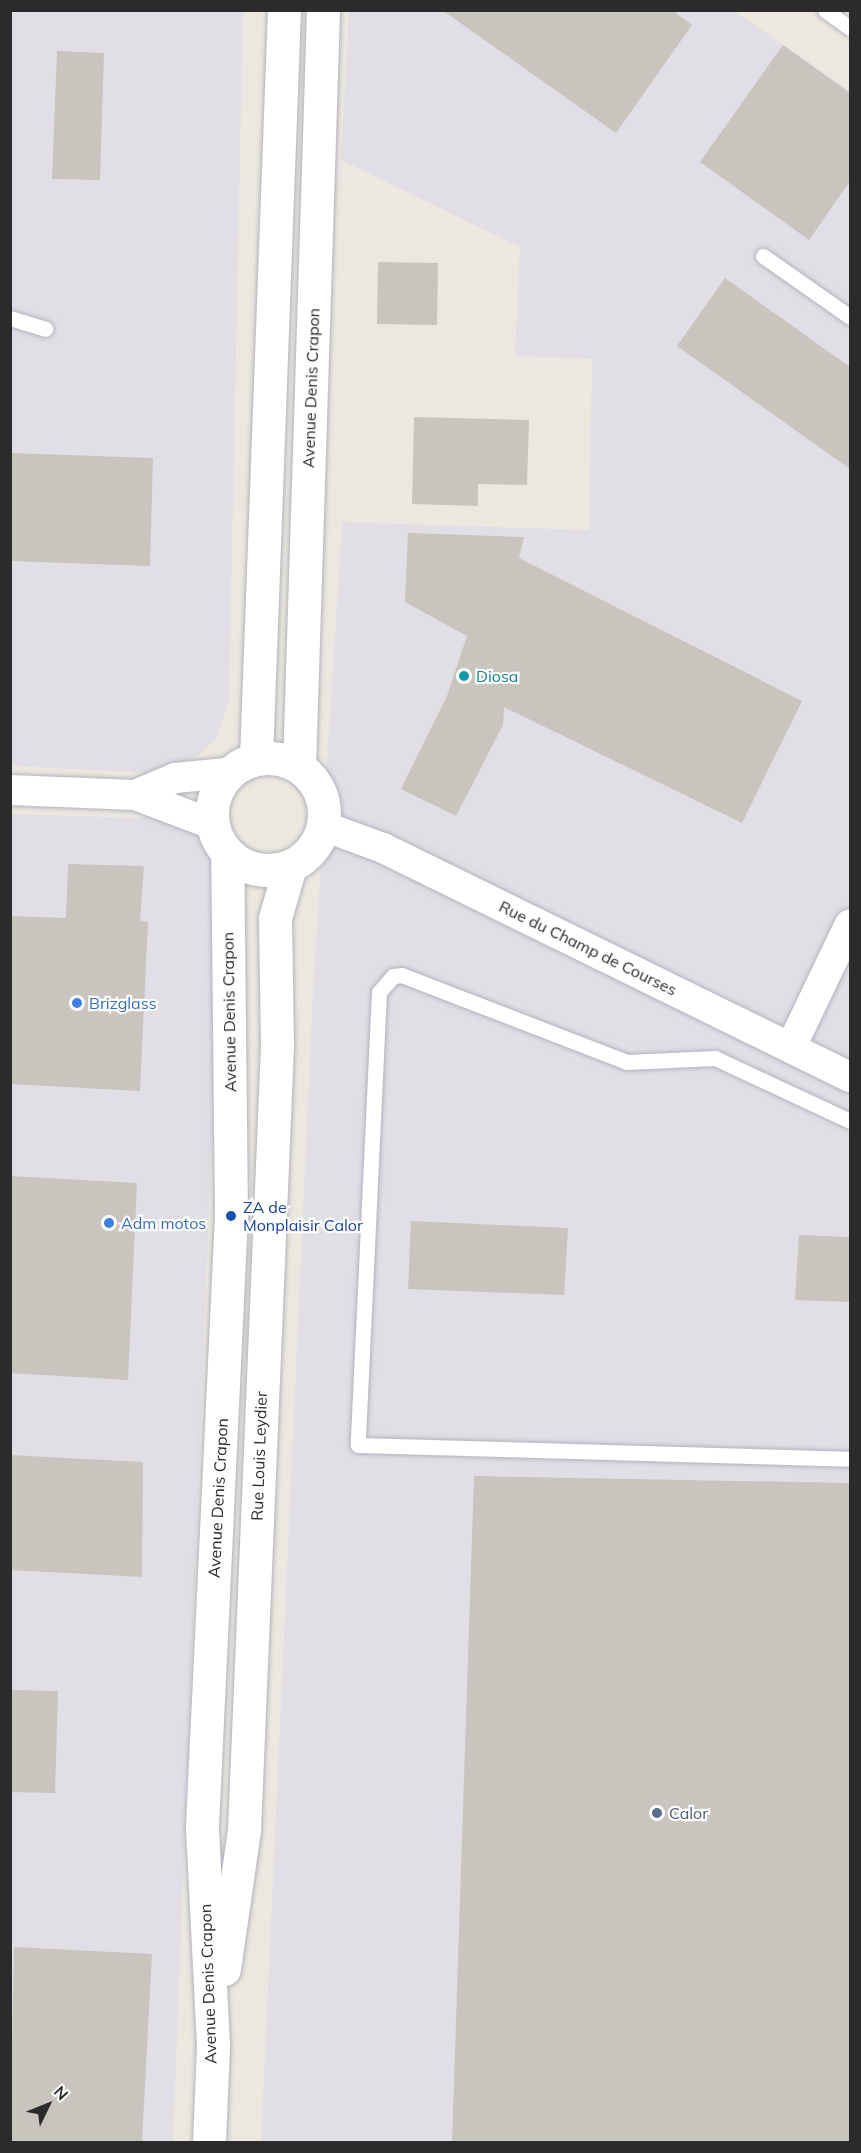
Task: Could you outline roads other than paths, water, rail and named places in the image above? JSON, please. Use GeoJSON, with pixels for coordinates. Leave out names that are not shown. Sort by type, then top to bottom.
{"type":"FeatureCollection","features":[{"type":"Feature","properties":{"kind":"main road"},"geometry":{"type":"LineString","coordinates":[[256,758],[284,10]]}},
{"type":"Feature","properties":{"kind":"main road","name":"Avenue Denis Crapon"},"geometry":{"type":"LineString","coordinates":[[299,766],[323,10]]}},
{"type":"Feature","properties":{"kind":"main road"},"geometry":{"type":"LineString","coordinates":[[256,758],[299,766],[320,792],[323,826],[305,857],[290,866],[246,866],[227,854],[212,824],[213,797],[227,773],[256,758]]}},
{"type":"Feature","properties":{"kind":"main road","name":"Avenue Denis Crapon"},"geometry":{"type":"LineString","coordinates":[[209,2142],[213,2045],[202,1826],[231,1216],[227,854]]}},
{"type":"Feature","properties":{"kind":"main road","name":"Rue Louis Leydier"},"geometry":{"type":"LineString","coordinates":[[213,2045],[244,1830],[277,1046],[275,918],[290,866]]}},
{"type":"Feature","properties":{"kind":"street"},"geometry":{"type":"LineString","coordinates":[[135,795],[176,778],[227,773]]}},
{"type":"Feature","properties":{"kind":"street"},"geometry":{"type":"LineString","coordinates":[[10,790],[135,795],[212,824]]}},
{"type":"Feature","properties":{"kind":"street","name":"Rue du Champ de Courses"},"geometry":{"type":"LineString","coordinates":[[323,826],[383,848],[850,1077]]}},
{"type":"Feature","properties":{"kind":"street"},"geometry":{"type":"LineString","coordinates":[[791,1047],[850,924]]}},
{"type":"Feature","properties":{"kind":"lane"},"geometry":{"type":"LineString","coordinates":[[825,10],[850,28]]}},
{"type":"Feature","properties":{"kind":"lane"},"geometry":{"type":"LineString","coordinates":[[763,256],[850,317]]}},
{"type":"Feature","properties":{"kind":"lane"},"geometry":{"type":"LineString","coordinates":[[10,318],[45,329]]}},
{"type":"Feature","properties":{"kind":"lane"},"geometry":{"type":"LineString","coordinates":[[850,1121],[715,1058],[627,1062],[393,976],[379,992],[358,1445],[850,1459]]}},
{"type":"Feature","properties":{"kind":"place","name":"Diosa"},"geometry":{"type":"Point","coordinates":[464,676]}},
{"type":"Feature","properties":{"kind":"place","name":"Brizglass"},"geometry":{"type":"Point","coordinates":[77,1003]}},
{"type":"Feature","properties":{"kind":"place","name":"ZA de Monplaisir Calor"},"geometry":{"type":"Point","coordinates":[231,1216]}},
{"type":"Feature","properties":{"kind":"place","name":"Adm motos"},"geometry":{"type":"Point","coordinates":[109,1223]}},
{"type":"Feature","properties":{"kind":"place","name":"Calor"},"geometry":{"type":"Point","coordinates":[657,1813]}}]}
